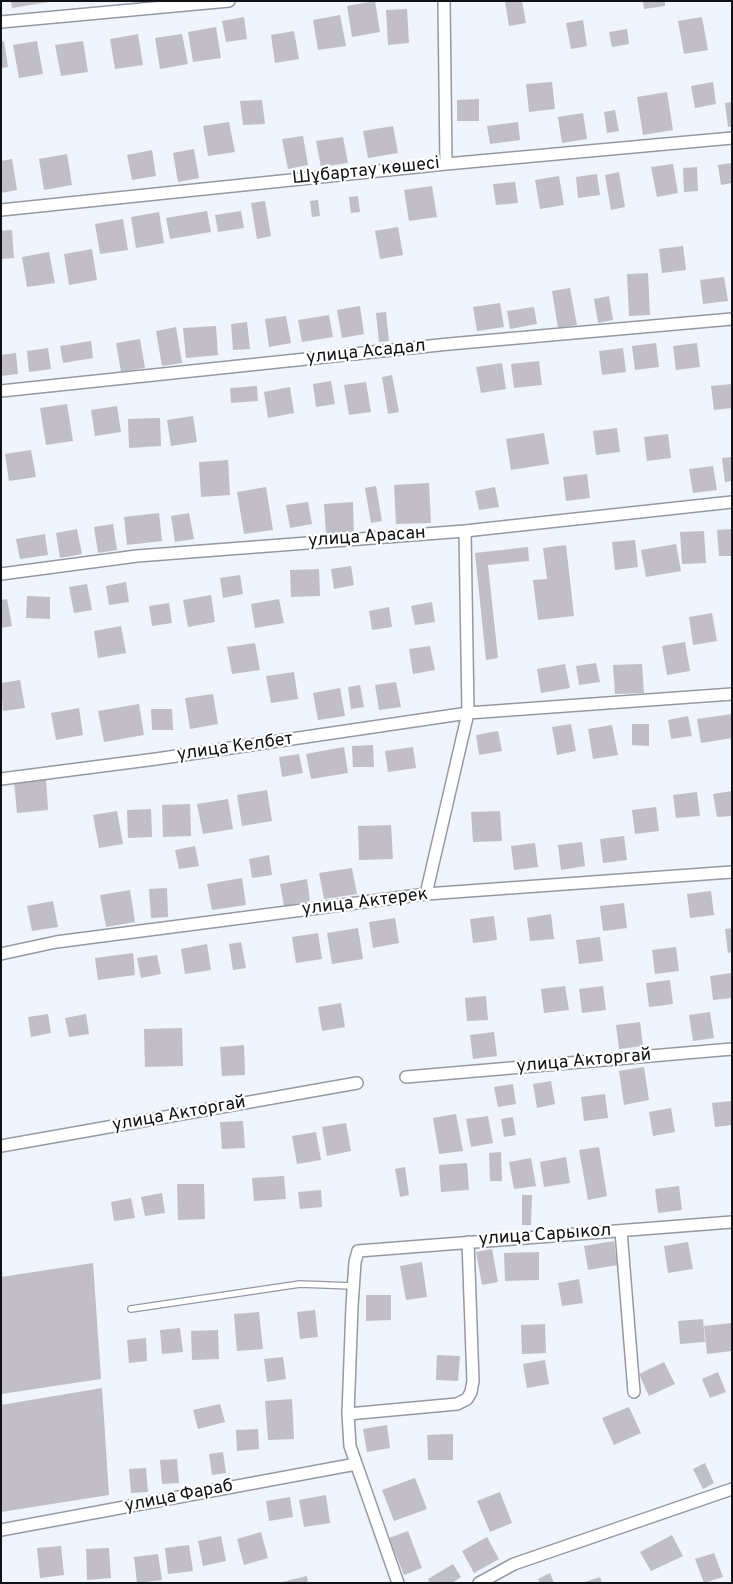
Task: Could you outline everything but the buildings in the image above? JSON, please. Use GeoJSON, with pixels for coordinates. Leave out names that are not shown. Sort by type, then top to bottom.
{"type":"FeatureCollection","features":[{"type":"Feature","properties":{"kind":"street"},"geometry":{"type":"LineString","coordinates":[[1,22],[229,1]]}},
{"type":"Feature","properties":{"kind":"street"},"geometry":{"type":"LineString","coordinates":[[444,1],[446,164]]}},
{"type":"Feature","properties":{"kind":"street","name":"Шұбартау көшесі"},"geometry":{"type":"LineString","coordinates":[[1,210],[446,164],[732,138]]}},
{"type":"Feature","properties":{"kind":"street","name":"улица Асадал"},"geometry":{"type":"LineString","coordinates":[[1,391],[449,344],[732,318]]}},
{"type":"Feature","properties":{"kind":"street","name":"улица Арасан"},"geometry":{"type":"LineString","coordinates":[[1,574],[137,556],[465,531],[732,502]]}},
{"type":"Feature","properties":{"kind":"street"},"geometry":{"type":"LineString","coordinates":[[426,894],[468,713],[465,531]]}},
{"type":"Feature","properties":{"kind":"street","name":"улица Келбет"},"geometry":{"type":"LineString","coordinates":[[1,779],[156,759],[468,713],[732,694]]}},
{"type":"Feature","properties":{"kind":"street","name":"улица Актерек"},"geometry":{"type":"LineString","coordinates":[[1,954],[56,942],[426,894],[732,872]]}},
{"type":"Feature","properties":{"kind":"street","name":"улица Акторгай"},"geometry":{"type":"LineString","coordinates":[[406,1077],[732,1049]]}},
{"type":"Feature","properties":{"kind":"street","name":"улица Акторгай"},"geometry":{"type":"LineString","coordinates":[[1,1146],[357,1083]]}},
{"type":"Feature","properties":{"kind":"street","name":"улица Сарыкол"},"geometry":{"type":"LineString","coordinates":[[353,1286],[354,1262],[358,1251],[732,1222]]}},
{"type":"Feature","properties":{"kind":"street"},"geometry":{"type":"LineString","coordinates":[[621,1231],[634,1392]]}},
{"type":"Feature","properties":{"kind":"street"},"geometry":{"type":"LineString","coordinates":[[348,1414],[457,1404],[467,1399],[471,1392],[473,1381],[468,1242]]}},
{"type":"Feature","properties":{"kind":"street"},"geometry":{"type":"LineString","coordinates":[[353,1286],[348,1414],[350,1446],[398,1583]]}},
{"type":"Feature","properties":{"kind":"street","name":"улица Фараб"},"geometry":{"type":"LineString","coordinates":[[1,1530],[356,1464]]}},
{"type":"Feature","properties":{"kind":"street"},"geometry":{"type":"LineString","coordinates":[[480,1583],[514,1564],[732,1489]]}},
{"type":"Feature","properties":{"kind":"lane"},"geometry":{"type":"LineString","coordinates":[[131,1309],[300,1284],[353,1286]]}}]}
